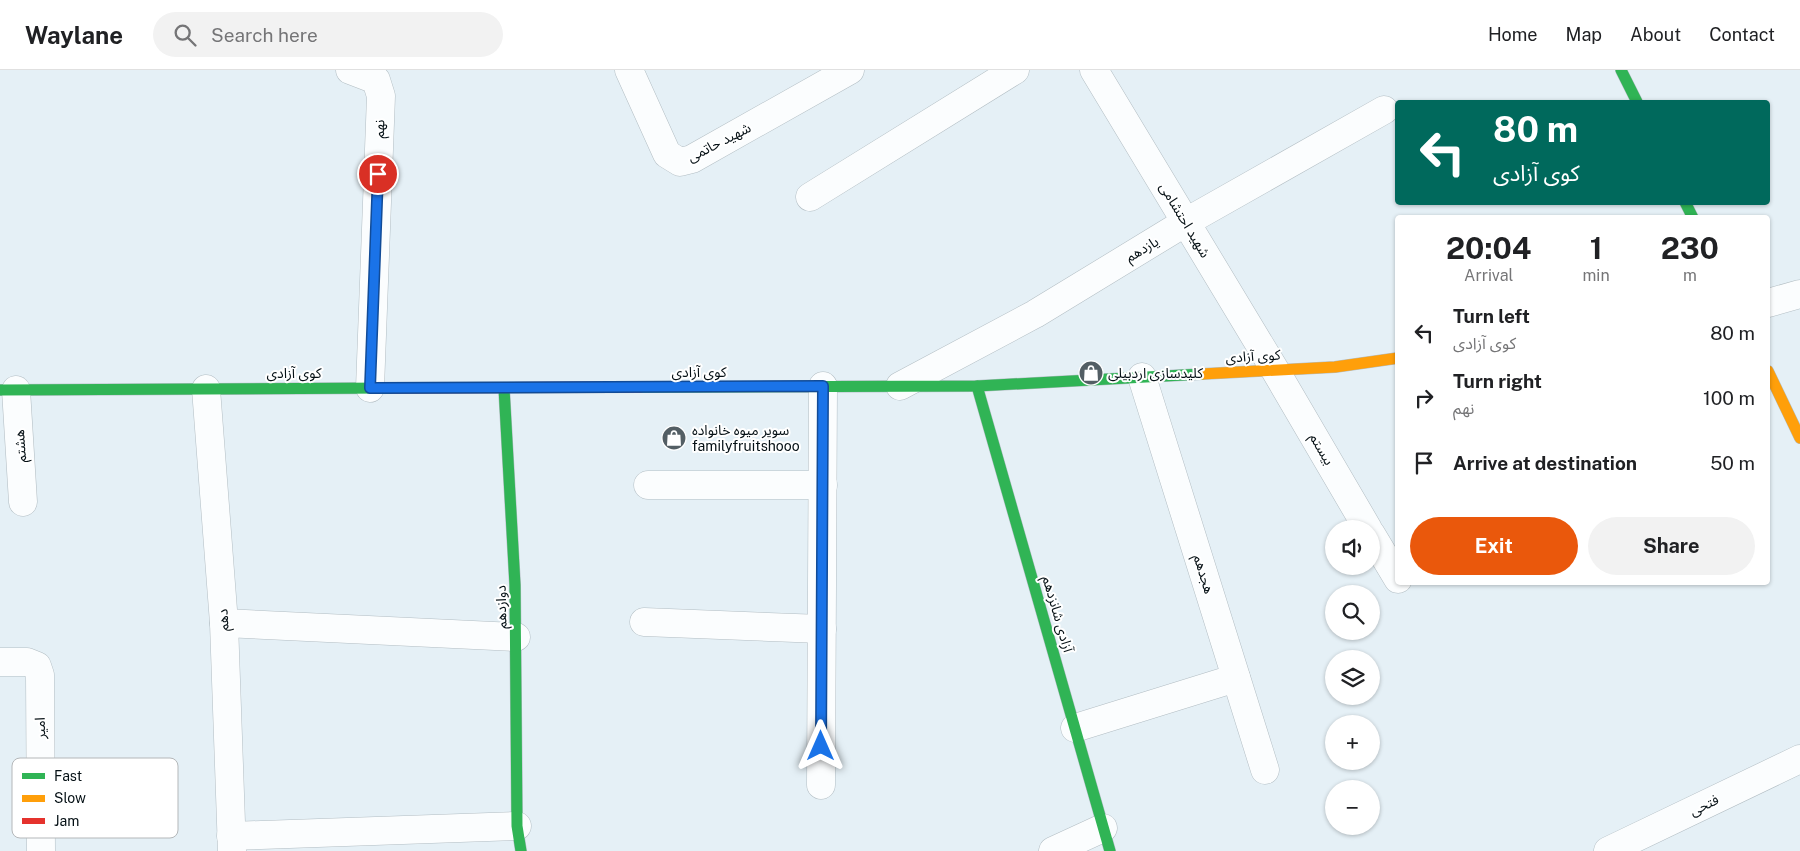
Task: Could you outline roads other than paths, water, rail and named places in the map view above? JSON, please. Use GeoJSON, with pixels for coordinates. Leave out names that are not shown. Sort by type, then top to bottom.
{"type":"FeatureCollection","features":[{"type":"Feature","properties":{"kind":"street","name":"نهم"},"geometry":{"type":"LineString","coordinates":[[350,70],[376,80],[381,96],[370,388]]}},
{"type":"Feature","properties":{"kind":"street","name":"شهید حاتمی"},"geometry":{"type":"LineString","coordinates":[[630,70],[667,154],[680,162],[692,159],[850,70]]}},
{"type":"Feature","properties":{"kind":"street"},"geometry":{"type":"LineString","coordinates":[[810,197],[1015,70]]}},
{"type":"Feature","properties":{"kind":"street","name":"شهید احتشامی"},"geometry":{"type":"LineString","coordinates":[[1094,70],[1276,370]]}},
{"type":"Feature","properties":{"kind":"street"},"geometry":{"type":"LineString","coordinates":[[1621,70],[1636,100]]}},
{"type":"Feature","properties":{"kind":"street","name":"یازدهم"},"geometry":{"type":"LineString","coordinates":[[900,386],[1035,314],[1186,222],[1384,110]]}},
{"type":"Feature","properties":{"kind":"street"},"geometry":{"type":"LineString","coordinates":[[1770,302],[1800,294]]}},
{"type":"Feature","properties":{"kind":"street","name":"کوی آزادی"},"geometry":{"type":"LineString","coordinates":[[8,390],[977,386],[1334,367],[1395,358]]}},
{"type":"Feature","properties":{"kind":"street","name":"بیستم"},"geometry":{"type":"LineString","coordinates":[[1276,370],[1363,520]]}},
{"type":"Feature","properties":{"kind":"street"},"geometry":{"type":"LineString","coordinates":[[1770,375],[1800,438]]}},
{"type":"Feature","properties":{"kind":"street","name":"هجدهم"},"geometry":{"type":"LineString","coordinates":[[1142,377],[1266,770]]}},
{"type":"Feature","properties":{"kind":"street"},"geometry":{"type":"LineString","coordinates":[[821,785],[823,386]]}},
{"type":"Feature","properties":{"kind":"street","name":"آزادی شانزدهم"},"geometry":{"type":"LineString","coordinates":[[977,386],[1106,839]]}},
{"type":"Feature","properties":{"kind":"street","name":"دوازدهم"},"geometry":{"type":"LineString","coordinates":[[504,388],[515,584],[519,838]]}},
{"type":"Feature","properties":{"kind":"street","name":"دهم"},"geometry":{"type":"LineString","coordinates":[[206,389],[224,622],[231,843]]}},
{"type":"Feature","properties":{"kind":"street","name":"هشتم"},"geometry":{"type":"LineString","coordinates":[[8,390],[23,502]]}},
{"type":"Feature","properties":{"kind":"street"},"geometry":{"type":"LineString","coordinates":[[648,485],[823,485]]}},
{"type":"Feature","properties":{"kind":"street"},"geometry":{"type":"LineString","coordinates":[[1380,549],[1395,575]]}},
{"type":"Feature","properties":{"kind":"street"},"geometry":{"type":"LineString","coordinates":[[224,622],[516,637]]}},
{"type":"Feature","properties":{"kind":"street"},"geometry":{"type":"LineString","coordinates":[[644,622],[822,629]]}},
{"type":"Feature","properties":{"kind":"street","name":"امیر"},"geometry":{"type":"LineString","coordinates":[[0,662],[27,662],[36,666],[40,675],[40,758]]}},
{"type":"Feature","properties":{"kind":"street"},"geometry":{"type":"LineString","coordinates":[[1074,728],[1236,678]]}},
{"type":"Feature","properties":{"kind":"street","name":"فتحی"},"geometry":{"type":"LineString","coordinates":[[1608,851],[1800,759]]}},
{"type":"Feature","properties":{"kind":"street","name":"امیر"},"geometry":{"type":"LineString","coordinates":[[41,838],[41,851]]}},
{"type":"Feature","properties":{"kind":"street"},"geometry":{"type":"LineString","coordinates":[[231,843],[519,838]]}},
{"type":"Feature","properties":{"kind":"street"},"geometry":{"type":"LineString","coordinates":[[1053,851],[1106,839]]}},
{"type":"Feature","properties":{"kind":"place","name":"کلیدسازی اردبیلی"},"geometry":{"type":"Point","coordinates":[1091,373]}},
{"type":"Feature","properties":{"kind":"place","name":"سوپر میوه خانواده familyfruitshooo"},"geometry":{"type":"Point","coordinates":[674,438]}}]}
